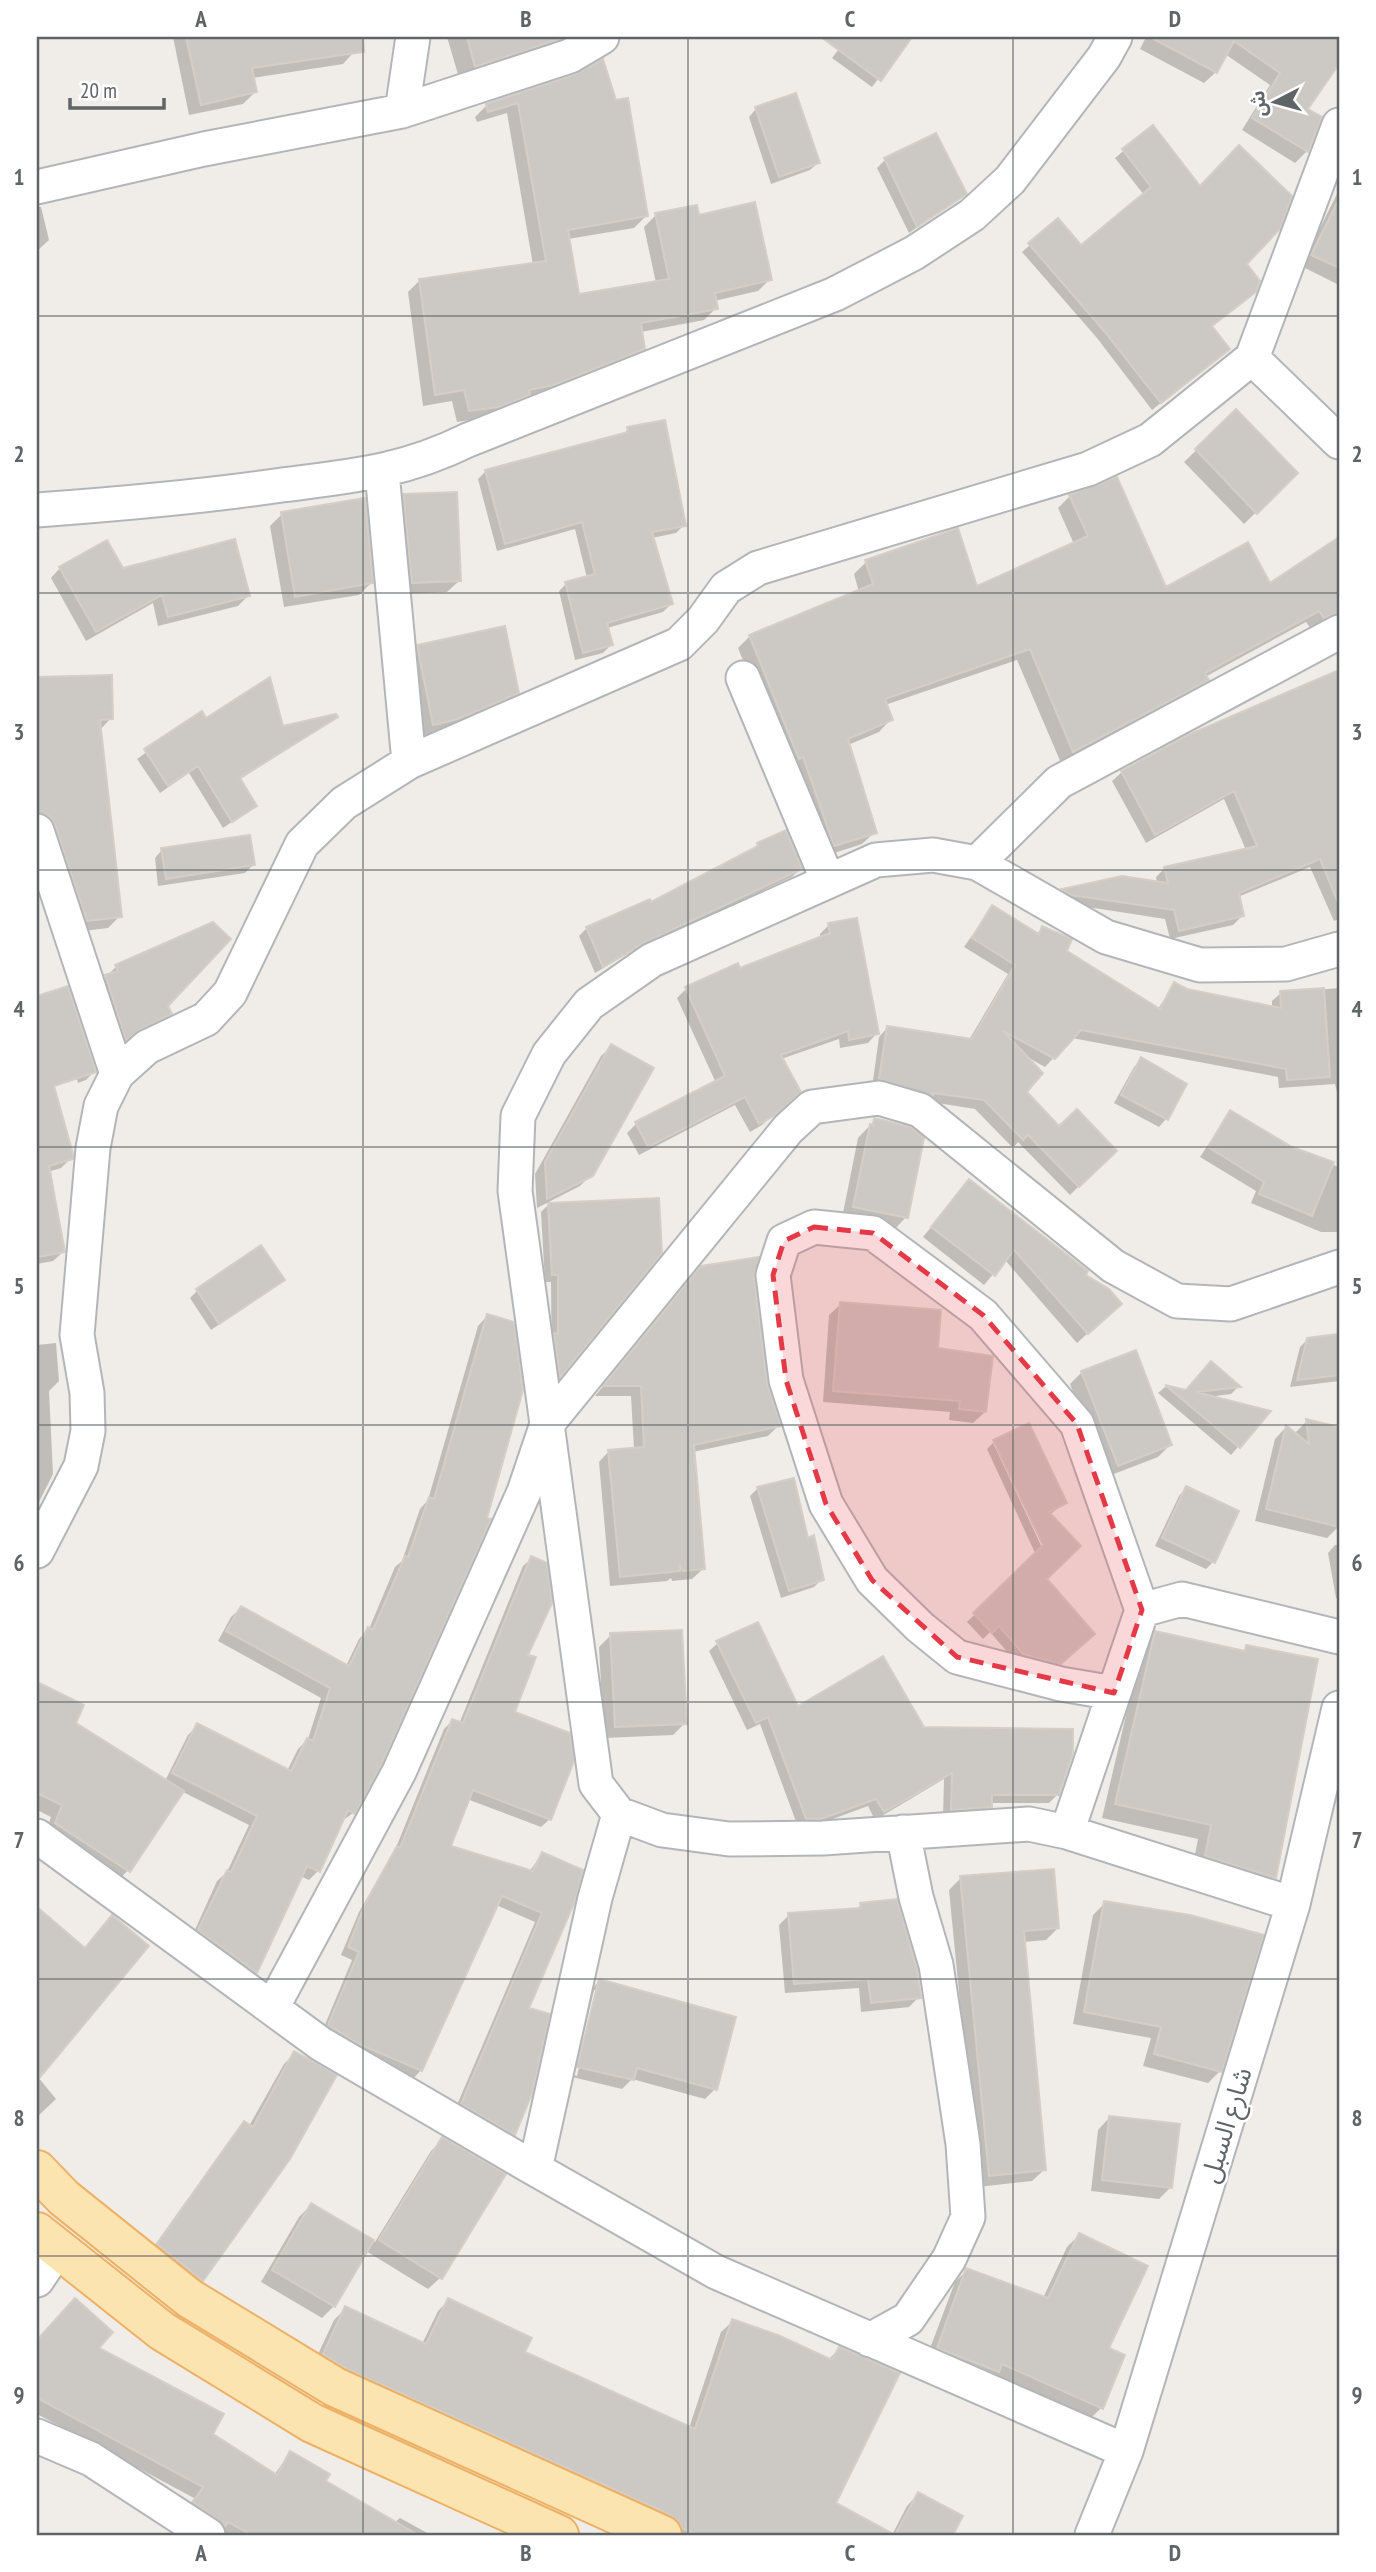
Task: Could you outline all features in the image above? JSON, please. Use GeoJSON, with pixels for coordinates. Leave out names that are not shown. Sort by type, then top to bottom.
{"type":"FeatureCollection","features":[{"type":"Feature","properties":{"kind":"main road"},"geometry":{"type":"LineString","coordinates":[[37,2170],[64,2198],[189,2298],[335,2387],[662,2535]]}},
{"type":"Feature","properties":{"kind":"main road"},"geometry":{"type":"LineString","coordinates":[[44,2254],[162,2331],[312,2423],[559,2535]]}},
{"type":"Feature","properties":{"kind":"street"},"geometry":{"type":"LineString","coordinates":[[402,111],[413,37]]}},
{"type":"Feature","properties":{"kind":"street"},"geometry":{"type":"LineString","coordinates":[[37,187],[204,149],[402,111],[570,56],[602,37]]}},
{"type":"Feature","properties":{"kind":"street"},"geometry":{"type":"LineString","coordinates":[[37,510],[195,497],[382,472],[427,460],[468,440],[835,294],[914,253],[972,215],[1010,180],[1104,57],[1115,37]]}},
{"type":"Feature","properties":{"kind":"street"},"geometry":{"type":"LineString","coordinates":[[37,1551],[81,1466],[88,1431],[78,1321],[93,1148],[101,1107],[117,1074],[148,1047],[206,1019],[230,993],[302,844],[344,803],[409,762],[679,643],[703,620],[726,589],[758,568],[1088,469],[1150,440],[1252,358],[1327,196],[1339,125]]}},
{"type":"Feature","properties":{"kind":"street"},"geometry":{"type":"LineString","coordinates":[[1252,358],[1339,442]]}},
{"type":"Feature","properties":{"kind":"street"},"geometry":{"type":"LineString","coordinates":[[382,472],[409,762]]}},
{"type":"Feature","properties":{"kind":"street"},"geometry":{"type":"LineString","coordinates":[[977,863],[1059,782],[1339,632]]}},
{"type":"Feature","properties":{"kind":"street"},"geometry":{"type":"LineString","coordinates":[[743,678],[828,881]]}},
{"type":"Feature","properties":{"kind":"street"},"geometry":{"type":"LineString","coordinates":[[37,831],[117,1074]]}},
{"type":"Feature","properties":{"kind":"street"},"geometry":{"type":"LineString","coordinates":[[1293,1905],[1067,1832],[1030,1824],[729,1839],[662,1830],[619,1814],[596,1784],[515,1191],[518,1116],[549,1054],[589,1004],[652,960],[876,860],[933,855],[977,863],[1106,937],[1200,965],[1286,964],[1339,949]]}},
{"type":"Feature","properties":{"kind":"street"},"geometry":{"type":"LineString","coordinates":[[273,2007],[399,1773],[524,1492],[547,1423],[788,1129],[812,1107],[878,1098],[920,1110],[1113,1266],[1177,1301],[1231,1304],[1339,1267]]}},
{"type":"Feature","properties":{"kind":"street"},"geometry":{"type":"LineString","coordinates":[[1067,1832],[1114,1693],[1142,1610],[1077,1424],[983,1315],[873,1233],[814,1227],[784,1241],[773,1275],[786,1380],[826,1504],[872,1580],[920,1627],[957,1657],[1051,1682],[1114,1693]]}},
{"type":"Feature","properties":{"kind":"street"},"geometry":{"type":"LineString","coordinates":[[1142,1610],[1182,1599],[1339,1637]]}},
{"type":"Feature","properties":{"kind":"street","name":"شارع السبل"},"geometry":{"type":"LineString","coordinates":[[1092,2535],[1126,2451],[1293,1905],[1339,1708]]}},
{"type":"Feature","properties":{"kind":"street"},"geometry":{"type":"LineString","coordinates":[[535,2169],[595,1898],[619,1814]]}},
{"type":"Feature","properties":{"kind":"street"},"geometry":{"type":"LineString","coordinates":[[870,2340],[908,2319],[949,2259],[968,2217],[962,2144],[936,1965],[916,1897],[903,1832]]}},
{"type":"Feature","properties":{"kind":"street"},"geometry":{"type":"LineString","coordinates":[[37,1836],[321,2044],[716,2272],[1126,2451]]}},
{"type":"Feature","properties":{"kind":"street"},"geometry":{"type":"LineString","coordinates":[[37,2436],[90,2459],[208,2535]]}},
{"type":"Feature","properties":{"kind":"highlighted area"},"geometry":{"type":"Polygon","coordinates":[[[814,1227],[873,1233],[983,1315],[1077,1424],[1142,1610],[1114,1693],[957,1657],[872,1580],[826,1504],[786,1380],[773,1275],[784,1241],[814,1227]]]}},
{"type":"Feature","properties":{"kind":"building"},"geometry":{"type":"Polygon","coordinates":[[[186,37],[363,37],[364,52],[252,68],[257,92],[201,105],[186,37]]]}},
{"type":"Feature","properties":{"kind":"building"},"geometry":{"type":"Polygon","coordinates":[[[467,37],[565,37],[475,67],[467,37]]]}},
{"type":"Feature","properties":{"kind":"building"},"geometry":{"type":"Polygon","coordinates":[[[821,37],[912,37],[881,81],[821,37]]]}},
{"type":"Feature","properties":{"kind":"building"},"geometry":{"type":"Polygon","coordinates":[[[1150,37],[1339,37],[1339,64],[1308,109],[1322,117],[1308,152],[1252,118],[1280,73],[1234,41],[1217,73],[1150,37]]]}},
{"type":"Feature","properties":{"kind":"building"},"geometry":{"type":"Polygon","coordinates":[[[603,59],[616,100],[628,98],[648,216],[568,230],[579,294],[669,279],[655,213],[697,205],[699,215],[755,202],[772,280],[715,293],[718,309],[641,323],[645,349],[554,385],[529,390],[530,395],[499,407],[469,411],[464,390],[435,395],[419,279],[546,261],[518,103],[488,112],[486,104],[576,74],[603,59]]]}},
{"type":"Feature","properties":{"kind":"building"},"geometry":{"type":"Polygon","coordinates":[[[796,93],[820,163],[779,177],[755,107],[796,93]]]}},
{"type":"Feature","properties":{"kind":"building"},"geometry":{"type":"Polygon","coordinates":[[[1153,125],[1200,186],[1239,145],[1292,196],[1280,229],[1247,264],[1260,281],[1256,292],[1212,326],[1230,349],[1161,403],[1104,331],[1028,243],[1058,218],[1081,245],[1151,187],[1122,149],[1153,125]]]}},
{"type":"Feature","properties":{"kind":"building"},"geometry":{"type":"Polygon","coordinates":[[[936,133],[967,194],[917,227],[884,158],[936,133]]]}},
{"type":"Feature","properties":{"kind":"building"},"geometry":{"type":"Polygon","coordinates":[[[1339,199],[1339,268],[1311,255],[1339,199]]]}},
{"type":"Feature","properties":{"kind":"building"},"geometry":{"type":"Polygon","coordinates":[[[1236,409],[1298,473],[1257,514],[1195,449],[1236,409]]]}},
{"type":"Feature","properties":{"kind":"building"},"geometry":{"type":"Polygon","coordinates":[[[665,420],[686,526],[652,532],[673,604],[607,623],[613,645],[583,653],[565,582],[595,574],[582,522],[505,544],[485,470],[628,432],[627,427],[665,420]]]}},
{"type":"Feature","properties":{"kind":"building"},"geometry":{"type":"Polygon","coordinates":[[[1117,477],[1166,587],[1248,542],[1270,583],[1339,537],[1339,613],[1324,618],[1319,611],[1205,673],[1209,680],[1073,752],[1030,649],[885,699],[893,720],[848,739],[877,833],[834,846],[803,757],[799,759],[749,635],[873,584],[865,560],[958,528],[977,586],[1088,536],[1069,495],[1117,477]]]}},
{"type":"Feature","properties":{"kind":"building"},"geometry":{"type":"Polygon","coordinates":[[[457,492],[461,581],[412,583],[403,494],[457,492]]]}},
{"type":"Feature","properties":{"kind":"building"},"geometry":{"type":"Polygon","coordinates":[[[365,498],[373,583],[295,597],[281,512],[365,498]]]}},
{"type":"Feature","properties":{"kind":"building"},"geometry":{"type":"Polygon","coordinates":[[[235,539],[250,596],[168,617],[162,595],[96,632],[59,567],[107,540],[123,568],[235,539]]]}},
{"type":"Feature","properties":{"kind":"building"},"geometry":{"type":"Polygon","coordinates":[[[505,626],[519,693],[458,719],[433,725],[417,645],[505,626]]]}},
{"type":"Feature","properties":{"kind":"building"},"geometry":{"type":"Polygon","coordinates":[[[1339,670],[1339,905],[1320,859],[1239,893],[1244,916],[1179,931],[1174,910],[1071,895],[1062,889],[1122,876],[1168,883],[1164,867],[1257,846],[1234,791],[1155,835],[1121,771],[1188,735],[1339,670]]]}},
{"type":"Feature","properties":{"kind":"building"},"geometry":{"type":"Polygon","coordinates":[[[112,675],[113,719],[100,720],[122,917],[87,921],[55,825],[49,816],[37,812],[37,677],[112,675]]]}},
{"type":"Feature","properties":{"kind":"building"},"geometry":{"type":"Polygon","coordinates":[[[270,677],[283,726],[336,714],[338,717],[240,778],[257,806],[232,822],[198,766],[168,786],[144,749],[202,711],[206,718],[270,677]]]}},
{"type":"Feature","properties":{"kind":"building"},"geometry":{"type":"Polygon","coordinates":[[[786,830],[802,869],[644,943],[603,967],[586,927],[650,899],[651,902],[758,846],[757,843],[786,830]]]}},
{"type":"Feature","properties":{"kind":"building"},"geometry":{"type":"Polygon","coordinates":[[[250,835],[255,865],[166,879],[161,848],[250,835]]]}},
{"type":"Feature","properties":{"kind":"building"},"geometry":{"type":"Polygon","coordinates":[[[992,905],[1039,934],[1042,926],[1072,939],[1067,951],[1160,1009],[1174,982],[1187,989],[1281,1008],[1280,991],[1324,988],[1330,1077],[1287,1080],[1286,1069],[1081,1030],[1055,1059],[1003,1031],[1043,1073],[1027,1092],[1059,1126],[1077,1109],[1117,1151],[1079,1187],[1028,1135],[1023,1140],[984,1100],[933,1093],[933,1096],[879,1079],[887,1026],[972,1039],[1015,965],[972,938],[992,905]]]}},
{"type":"Feature","properties":{"kind":"building"},"geometry":{"type":"Polygon","coordinates":[[[857,918],[879,1034],[849,1040],[848,1031],[781,1055],[801,1092],[774,1116],[759,1124],[745,1097],[648,1147],[635,1122],[725,1076],[685,987],[738,963],[740,968],[830,933],[828,923],[857,918]]]}},
{"type":"Feature","properties":{"kind":"building"},"geometry":{"type":"Polygon","coordinates":[[[213,922],[231,939],[168,1006],[172,1014],[139,1030],[126,1040],[105,975],[118,971],[115,965],[213,922]]]}},
{"type":"Feature","properties":{"kind":"building"},"geometry":{"type":"Polygon","coordinates":[[[68,986],[96,1072],[54,1086],[73,1154],[73,1159],[49,1166],[65,1252],[37,1257],[37,996],[68,986]]]}},
{"type":"Feature","properties":{"kind":"building"},"geometry":{"type":"Polygon","coordinates":[[[611,1044],[654,1068],[593,1176],[547,1199],[545,1162],[611,1044]]]}},
{"type":"Feature","properties":{"kind":"building"},"geometry":{"type":"Polygon","coordinates":[[[1141,1057],[1187,1084],[1168,1120],[1121,1095],[1141,1057]]]}},
{"type":"Feature","properties":{"kind":"building"},"geometry":{"type":"Polygon","coordinates":[[[1230,1110],[1292,1147],[1334,1162],[1312,1216],[1259,1194],[1264,1182],[1208,1147],[1230,1110]]]}},
{"type":"Feature","properties":{"kind":"building"},"geometry":{"type":"Polygon","coordinates":[[[874,1118],[911,1127],[924,1138],[908,1218],[853,1207],[870,1124],[873,1125],[874,1118]]]}},
{"type":"Feature","properties":{"kind":"building"},"geometry":{"type":"Polygon","coordinates":[[[969,1179],[1088,1271],[1086,1275],[1109,1289],[1122,1304],[1088,1334],[1014,1250],[995,1276],[931,1227],[969,1179]]]}},
{"type":"Feature","properties":{"kind":"building"},"geometry":{"type":"Polygon","coordinates":[[[659,1198],[662,1253],[560,1378],[554,1333],[558,1334],[558,1275],[552,1275],[548,1203],[659,1198]]]}},
{"type":"Feature","properties":{"kind":"building"},"geometry":{"type":"Polygon","coordinates":[[[261,1245],[285,1280],[219,1324],[196,1289],[261,1245]]]}},
{"type":"Feature","properties":{"kind":"building"},"geometry":{"type":"Polygon","coordinates":[[[759,1257],[754,1277],[767,1382],[781,1426],[694,1445],[705,1569],[683,1571],[679,1564],[680,1571],[620,1577],[608,1450],[644,1447],[641,1386],[603,1386],[701,1266],[759,1257]]]}},
{"type":"Feature","properties":{"kind":"building"},"geometry":{"type":"Polygon","coordinates":[[[840,1302],[941,1310],[938,1348],[993,1356],[986,1412],[959,1409],[960,1401],[833,1391],[840,1302]]]}},
{"type":"Feature","properties":{"kind":"building"},"geometry":{"type":"Polygon","coordinates":[[[487,1314],[514,1322],[523,1390],[487,1518],[491,1519],[382,1764],[355,1814],[348,1810],[320,1872],[307,1866],[257,1973],[198,1930],[227,1870],[231,1872],[257,1816],[172,1773],[197,1723],[291,1771],[307,1738],[313,1741],[330,1688],[226,1631],[241,1606],[349,1666],[368,1627],[373,1630],[405,1556],[408,1557],[429,1497],[434,1499],[487,1314]]]}},
{"type":"Feature","properties":{"kind":"building"},"geometry":{"type":"Polygon","coordinates":[[[1339,1334],[1339,1375],[1297,1380],[1307,1338],[1339,1334]]]}},
{"type":"Feature","properties":{"kind":"building"},"geometry":{"type":"Polygon","coordinates":[[[1136,1350],[1172,1445],[1118,1466],[1081,1371],[1136,1350]]]}},
{"type":"Feature","properties":{"kind":"building"},"geometry":{"type":"Polygon","coordinates":[[[1211,1361],[1241,1387],[1196,1392],[1271,1411],[1240,1448],[1165,1385],[1186,1390],[1211,1361]]]}},
{"type":"Feature","properties":{"kind":"building"},"geometry":{"type":"Polygon","coordinates":[[[1306,1419],[1339,1427],[1339,1527],[1266,1509],[1286,1425],[1309,1444],[1306,1419]]]}},
{"type":"Feature","properties":{"kind":"building"},"geometry":{"type":"Polygon","coordinates":[[[1029,1423],[1067,1503],[1049,1512],[1081,1546],[1047,1579],[1095,1634],[1061,1664],[1023,1654],[999,1626],[992,1633],[973,1613],[1043,1545],[993,1440],[1029,1423]]]}},
{"type":"Feature","properties":{"kind":"building"},"geometry":{"type":"Polygon","coordinates":[[[794,1478],[808,1538],[814,1535],[824,1580],[789,1591],[757,1487],[794,1478]]]}},
{"type":"Feature","properties":{"kind":"building"},"geometry":{"type":"Polygon","coordinates":[[[1186,1486],[1239,1511],[1215,1563],[1162,1538],[1186,1486]]]}},
{"type":"Feature","properties":{"kind":"building"},"geometry":{"type":"Polygon","coordinates":[[[531,1556],[547,1563],[552,1603],[528,1655],[536,1657],[515,1712],[570,1733],[574,1761],[551,1820],[473,1790],[451,1846],[533,1871],[542,1852],[583,1870],[575,1901],[529,2008],[550,2014],[532,2094],[515,2135],[461,2104],[542,1913],[502,1896],[422,2071],[359,2044],[328,2025],[359,1952],[348,1947],[366,1902],[397,1846],[400,1848],[452,1719],[463,1723],[531,1556]]]}},
{"type":"Feature","properties":{"kind":"building"},"geometry":{"type":"Polygon","coordinates":[[[758,1622],[798,1706],[883,1656],[924,1727],[1073,1729],[1073,1753],[1059,1795],[992,1795],[992,1807],[951,1810],[952,1773],[884,1812],[876,1799],[821,1819],[806,1819],[768,1717],[756,1723],[716,1641],[758,1622]]]}},
{"type":"Feature","properties":{"kind":"building"},"geometry":{"type":"Polygon","coordinates":[[[682,1630],[687,1724],[615,1727],[610,1633],[682,1630]]]}},
{"type":"Feature","properties":{"kind":"building"},"geometry":{"type":"Polygon","coordinates":[[[1155,1631],[1245,1651],[1246,1645],[1318,1659],[1276,1878],[1205,1856],[1211,1825],[1115,1804],[1155,1631]]]}},
{"type":"Feature","properties":{"kind":"building"},"geometry":{"type":"Polygon","coordinates":[[[37,1682],[84,1705],[76,1723],[184,1791],[130,1872],[55,1823],[62,1805],[37,1793],[37,1682]]]}},
{"type":"Feature","properties":{"kind":"building"},"geometry":{"type":"Polygon","coordinates":[[[1054,1869],[1059,1928],[1024,1931],[1046,2170],[989,2176],[960,1876],[1054,1869]]]}},
{"type":"Feature","properties":{"kind":"building"},"geometry":{"type":"Polygon","coordinates":[[[897,1899],[917,1969],[921,1998],[871,2003],[868,1979],[794,1984],[788,1913],[861,1908],[860,1903],[897,1899]]]}},
{"type":"Feature","properties":{"kind":"building"},"geometry":{"type":"Polygon","coordinates":[[[1104,1901],[1190,1915],[1264,1935],[1222,2072],[1154,2054],[1161,2027],[1084,2012],[1104,1901]]]}},
{"type":"Feature","properties":{"kind":"building"},"geometry":{"type":"Polygon","coordinates":[[[37,1907],[85,1948],[112,1915],[149,1946],[37,2081],[37,1907]]]}},
{"type":"Feature","properties":{"kind":"building"},"geometry":{"type":"Polygon","coordinates":[[[599,1979],[736,2017],[717,2090],[637,2068],[634,2080],[577,2067],[599,1979]]]}},
{"type":"Feature","properties":{"kind":"building"},"geometry":{"type":"Polygon","coordinates":[[[294,2051],[337,2075],[290,2159],[203,2281],[157,2244],[244,2121],[253,2127],[294,2051]]]}},
{"type":"Feature","properties":{"kind":"building"},"geometry":{"type":"Polygon","coordinates":[[[1109,2116],[1180,2124],[1172,2188],[1102,2180],[1109,2116]]]}},
{"type":"Feature","properties":{"kind":"building"},"geometry":{"type":"Polygon","coordinates":[[[442,2137],[506,2174],[442,2279],[379,2240],[442,2137]]]}},
{"type":"Feature","properties":{"kind":"building"},"geometry":{"type":"Polygon","coordinates":[[[311,2203],[374,2240],[335,2307],[272,2270],[311,2203]]]}},
{"type":"Feature","properties":{"kind":"building"},"geometry":{"type":"Polygon","coordinates":[[[1079,2233],[1148,2266],[1109,2348],[1125,2355],[1103,2409],[1002,2364],[999,2372],[937,2348],[966,2268],[1048,2298],[1079,2233]]]}},
{"type":"Feature","properties":{"kind":"building"},"geometry":{"type":"Polygon","coordinates":[[[75,2298],[113,2332],[99,2348],[224,2414],[213,2434],[277,2475],[290,2451],[330,2474],[326,2481],[418,2535],[252,2535],[228,2522],[225,2526],[193,2502],[203,2487],[37,2398],[37,2340],[75,2298]]]}},
{"type":"Feature","properties":{"kind":"building"},"geometry":{"type":"Polygon","coordinates":[[[448,2298],[532,2338],[525,2352],[695,2429],[732,2319],[778,2335],[832,2360],[839,2347],[900,2373],[836,2503],[895,2535],[696,2535],[682,2528],[671,2515],[345,2368],[323,2354],[345,2306],[426,2344],[448,2298]]]}},
{"type":"Feature","properties":{"kind":"building"},"geometry":{"type":"Polygon","coordinates":[[[918,2492],[963,2516],[953,2535],[895,2535],[918,2492]]]}}]}
